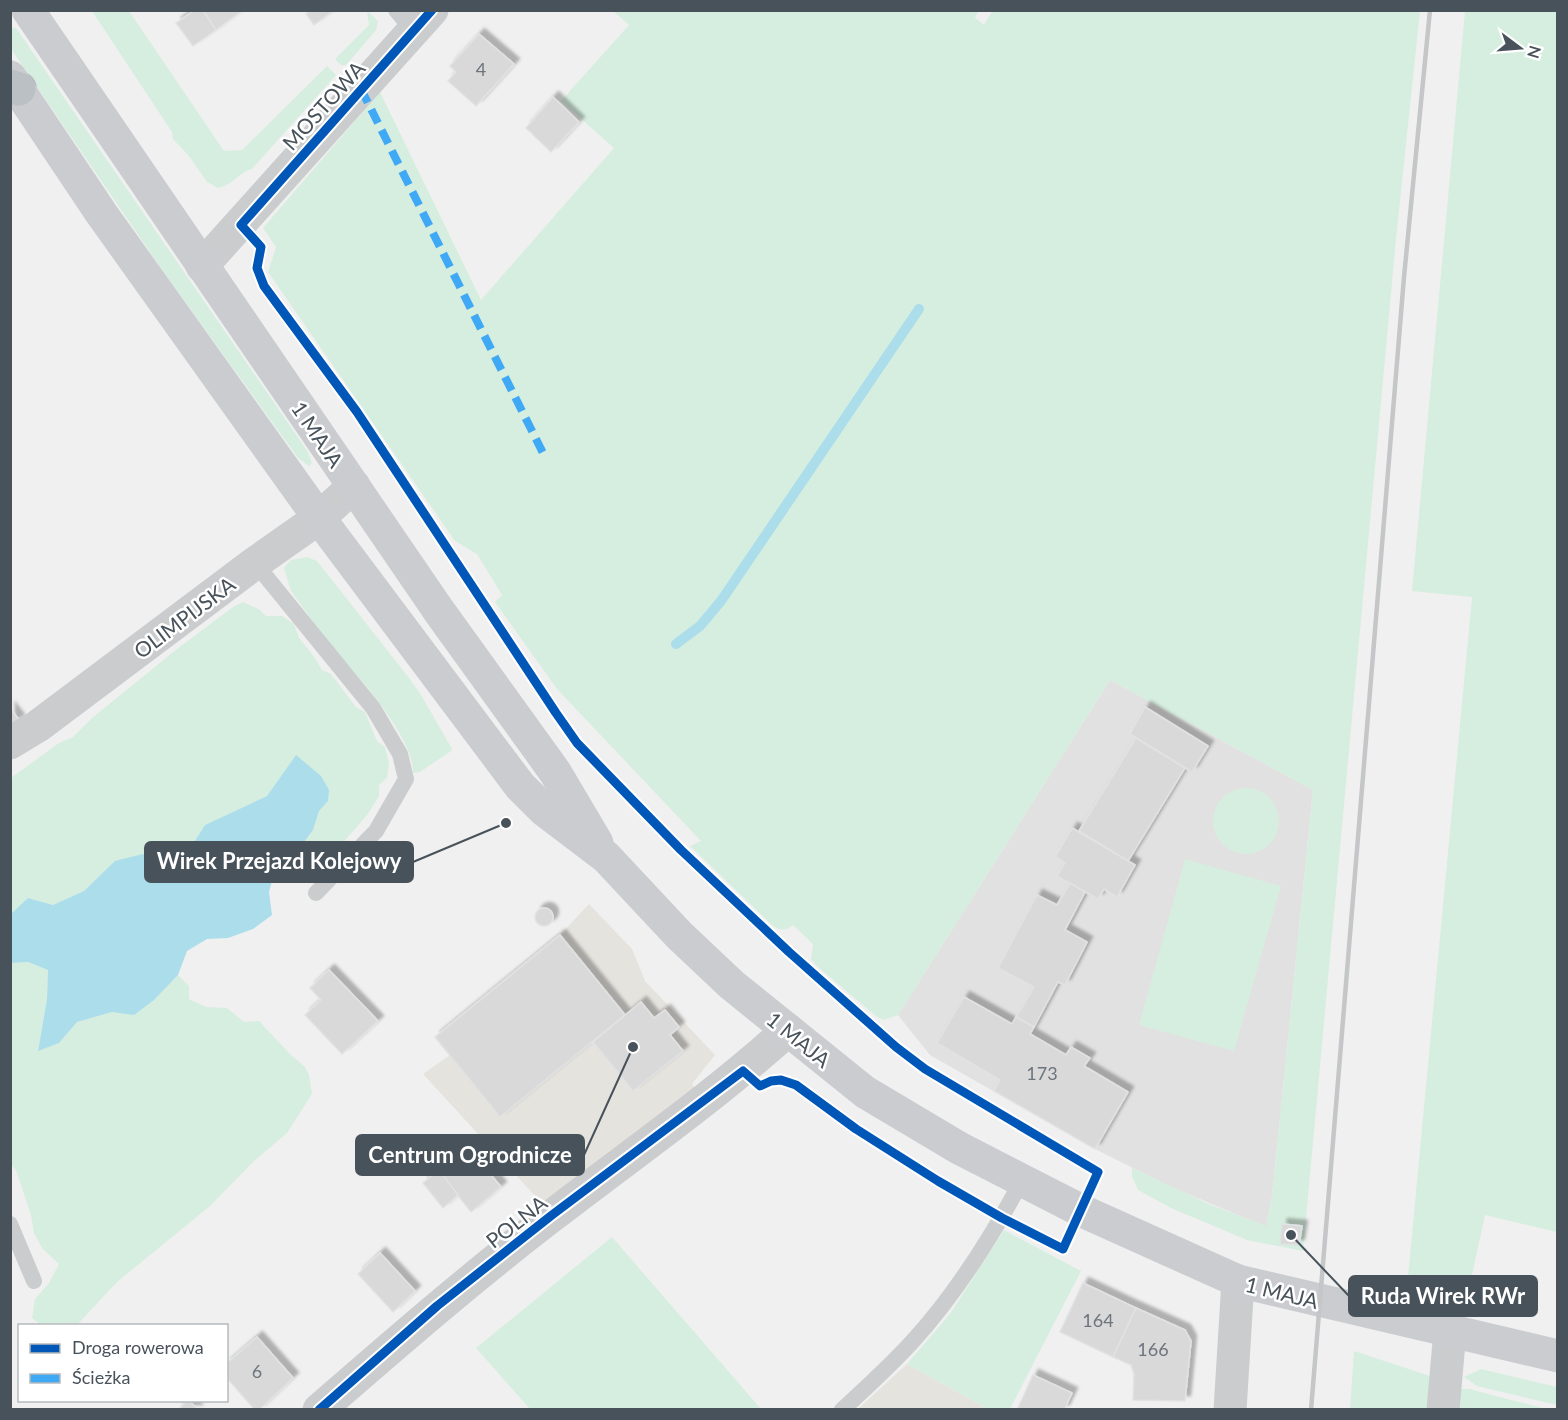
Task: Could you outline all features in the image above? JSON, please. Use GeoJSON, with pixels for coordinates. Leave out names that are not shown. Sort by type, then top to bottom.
{"type":"FeatureCollection","features":[{"type":"Feature","properties":{"kind":"main road","name":"1 MAJA"},"geometry":{"type":"LineString","coordinates":[[28,10],[354,486],[555,772],[606,857]]}},
{"type":"Feature","properties":{"kind":"main road","name":"1 MAJA"},"geometry":{"type":"LineString","coordinates":[[13,84],[101,213],[319,518],[520,786],[544,810],[606,857],[679,935],[732,985],[865,1092],[959,1149],[1021,1182],[1238,1281],[1557,1356]]}},
{"type":"Feature","properties":{"kind":"street","name":"MOSTOWA"},"geometry":{"type":"LineString","coordinates":[[202,266],[414,17]]}},
{"type":"Feature","properties":{"kind":"street","name":"OLIMPIJSKA"},"geometry":{"type":"LineString","coordinates":[[10,743],[38,726],[255,563],[319,518],[354,486]]}},
{"type":"Feature","properties":{"kind":"street","name":"POLNA"},"geometry":{"type":"LineString","coordinates":[[319,1410],[446,1299],[552,1215],[738,1075],[788,1030]]}},
{"type":"Feature","properties":{"kind":"street"},"geometry":{"type":"LineString","coordinates":[[1230,1410],[1238,1281]]}},
{"type":"Feature","properties":{"kind":"street"},"geometry":{"type":"LineString","coordinates":[[1443,1410],[1450,1331]]}},
{"type":"Feature","properties":{"kind":"lane"},"geometry":{"type":"LineString","coordinates":[[255,563],[373,708],[400,754],[406,779],[376,831],[316,893]]}},
{"type":"Feature","properties":{"kind":"lane"},"geometry":{"type":"LineString","coordinates":[[842,1410],[913,1341],[951,1294],[1002,1218],[1021,1182]]}},
{"type":"Feature","properties":{"kind":"lane"},"geometry":{"type":"LineString","coordinates":[[10,1224],[34,1281]]}},
{"type":"Feature","properties":{"kind":"shaded area"},"geometry":{"type":"Polygon","coordinates":[[[1110,680],[1313,790],[1272,1197],[1266,1227],[1169,1186],[1095,1149],[930,1055],[898,1015],[1110,680]]]}},
{"type":"Feature","properties":{"kind":"shaded area"},"geometry":{"type":"Polygon","coordinates":[[[589,904],[632,949],[645,981],[715,1055],[692,1084],[696,1090],[545,1203],[536,1197],[423,1074],[450,1055],[435,1037],[560,935],[589,904]]]}},
{"type":"Feature","properties":{"kind":"shaded area"},"geometry":{"type":"Polygon","coordinates":[[[907,1364],[988,1409],[857,1410],[907,1364]]]}},
{"type":"Feature","properties":{"kind":"green space"},"geometry":{"type":"Polygon","coordinates":[[[979,10],[975,18],[984,25],[993,10],[1420,11],[1396,239],[1303,1251],[1247,1240],[1171,1208],[1138,1190],[1132,1176],[1132,1168],[1211,1205],[1266,1226],[1272,1197],[1313,790],[1110,680],[898,1015],[884,1020],[877,1017],[817,966],[811,959],[813,944],[793,925],[783,930],[772,925],[690,846],[701,841],[557,689],[495,602],[502,595],[477,554],[455,541],[268,272],[276,247],[263,228],[380,92],[481,300],[614,148],[561,101],[629,25],[613,11],[979,10]]]}},
{"type":"Feature","properties":{"kind":"green space"},"geometry":{"type":"Polygon","coordinates":[[[92,11],[129,11],[224,151],[242,150],[327,66],[336,75],[252,169],[218,188],[207,182],[189,156],[173,139],[172,132],[92,11]]]}},
{"type":"Feature","properties":{"kind":"green space"},"geometry":{"type":"Polygon","coordinates":[[[367,11],[378,21],[376,30],[346,65],[341,65],[335,59],[369,25],[367,11]]]}},
{"type":"Feature","properties":{"kind":"green space"},"geometry":{"type":"Polygon","coordinates":[[[1465,11],[1558,11],[1557,1232],[1485,1215],[1469,1289],[1408,1277],[1472,597],[1412,591],[1465,11]]]}},
{"type":"Feature","properties":{"kind":"green space"},"geometry":{"type":"Polygon","coordinates":[[[10,27],[16,28],[308,452],[312,463],[309,466],[298,458],[165,274],[11,49],[10,27]]]}},
{"type":"Feature","properties":{"kind":"green space"},"geometry":{"type":"Polygon","coordinates":[[[307,557],[317,561],[409,678],[452,749],[420,772],[413,773],[411,758],[404,742],[382,707],[327,640],[291,591],[284,568],[291,560],[307,557]]]}},
{"type":"Feature","properties":{"kind":"green space"},"geometry":{"type":"Polygon","coordinates":[[[243,602],[260,610],[266,616],[282,616],[294,624],[299,638],[322,670],[331,674],[356,707],[365,712],[377,741],[385,747],[389,763],[387,778],[379,785],[379,796],[368,814],[341,845],[326,855],[309,877],[287,865],[313,830],[319,811],[328,801],[296,755],[267,796],[205,825],[187,853],[161,867],[116,861],[84,891],[53,905],[28,898],[11,915],[11,778],[59,743],[73,737],[92,718],[177,649],[243,602]]]}},
{"type":"Feature","properties":{"kind":"green space"},"geometry":{"type":"Polygon","coordinates":[[[1246,788],[1259,791],[1269,798],[1276,808],[1279,821],[1276,834],[1269,844],[1259,851],[1246,854],[1233,851],[1223,844],[1216,834],[1213,821],[1216,808],[1223,798],[1233,791],[1246,788]]]}},
{"type":"Feature","properties":{"kind":"green space"},"geometry":{"type":"Polygon","coordinates":[[[1185,859],[1281,886],[1234,1051],[1139,1025],[1185,859]]]}},
{"type":"Feature","properties":{"kind":"green space"},"geometry":{"type":"Polygon","coordinates":[[[28,962],[48,970],[47,999],[38,1050],[59,1043],[77,1022],[154,1000],[178,975],[189,986],[189,999],[206,1007],[227,1008],[244,1022],[259,1021],[305,1067],[309,1075],[312,1094],[287,1133],[254,1161],[210,1206],[117,1282],[78,1324],[40,1324],[32,1318],[35,1299],[49,1283],[59,1264],[42,1248],[34,1233],[31,1215],[16,1170],[11,1164],[11,963],[28,962]]]}},
{"type":"Feature","properties":{"kind":"green space"},"geometry":{"type":"Polygon","coordinates":[[[1004,1230],[1081,1271],[1010,1409],[988,1409],[907,1364],[950,1314],[1004,1230]]]}},
{"type":"Feature","properties":{"kind":"green space"},"geometry":{"type":"Polygon","coordinates":[[[612,1237],[761,1409],[530,1409],[476,1348],[612,1237]]]}},
{"type":"Feature","properties":{"kind":"green space"},"geometry":{"type":"Polygon","coordinates":[[[1354,1351],[1430,1376],[1436,1409],[1350,1410],[1354,1351]]]}},
{"type":"Feature","properties":{"kind":"green space"},"geometry":{"type":"Polygon","coordinates":[[[1481,1369],[1557,1387],[1557,1405],[1477,1386],[1464,1377],[1481,1369]]]}},
{"type":"Feature","properties":{"kind":"green space"},"geometry":{"type":"Polygon","coordinates":[[[1459,1389],[1469,1389],[1546,1409],[1452,1410],[1459,1389]]]}},
{"type":"Feature","properties":{"kind":"water"},"geometry":{"type":"Polygon","coordinates":[[[296,755],[321,776],[329,790],[328,801],[319,811],[313,830],[287,865],[275,870],[269,892],[272,915],[253,929],[228,938],[207,939],[187,951],[178,975],[154,1000],[134,1015],[112,1012],[77,1022],[59,1043],[38,1051],[47,999],[48,970],[28,962],[11,963],[12,913],[28,898],[53,905],[84,891],[115,861],[143,854],[161,867],[187,853],[205,825],[267,796],[296,755]]]}},
{"type":"Feature","properties":{"kind":"building"},"geometry":{"type":"Polygon","coordinates":[[[195,10],[203,10],[216,30],[193,46],[176,23],[195,10]]]}},
{"type":"Feature","properties":{"kind":"building"},"geometry":{"type":"Polygon","coordinates":[[[203,10],[243,10],[216,30],[203,10]]]}},
{"type":"Feature","properties":{"kind":"building"},"geometry":{"type":"Polygon","coordinates":[[[311,10],[334,10],[314,25],[306,14],[311,10]]]}},
{"type":"Feature","properties":{"kind":"building"},"geometry":{"type":"Polygon","coordinates":[[[479,34],[514,64],[476,106],[448,81],[456,72],[450,66],[479,34]]]}},
{"type":"Feature","properties":{"kind":"building"},"geometry":{"type":"Polygon","coordinates":[[[553,97],[579,122],[551,152],[526,128],[553,97]]]}},
{"type":"Feature","properties":{"kind":"building"},"geometry":{"type":"Polygon","coordinates":[[[1145,707],[1208,746],[1192,772],[1130,734],[1145,707]]]}},
{"type":"Feature","properties":{"kind":"building"},"geometry":{"type":"Polygon","coordinates":[[[10,708],[19,720],[10,725],[10,708]]]}},
{"type":"Feature","properties":{"kind":"building"},"geometry":{"type":"Polygon","coordinates":[[[1136,738],[1185,768],[1128,861],[1079,831],[1136,738]]]}},
{"type":"Feature","properties":{"kind":"building"},"geometry":{"type":"Polygon","coordinates":[[[1072,828],[1135,865],[1117,897],[1104,889],[1098,899],[1057,876],[1065,863],[1055,857],[1072,828]]]}},
{"type":"Feature","properties":{"kind":"building"},"geometry":{"type":"Polygon","coordinates":[[[1070,883],[1085,892],[1065,930],[1087,942],[1065,985],[1058,982],[1034,1027],[1016,1017],[1034,987],[998,968],[1037,895],[1057,905],[1070,883]]]}},
{"type":"Feature","properties":{"kind":"building"},"geometry":{"type":"Polygon","coordinates":[[[544,908],[550,911],[553,917],[550,923],[544,926],[538,923],[535,917],[538,911],[544,908]]]}},
{"type":"Feature","properties":{"kind":"building"},"geometry":{"type":"Polygon","coordinates":[[[560,935],[625,1015],[500,1117],[435,1037],[560,935]]]}},
{"type":"Feature","properties":{"kind":"building"},"geometry":{"type":"Polygon","coordinates":[[[329,970],[378,1021],[342,1054],[305,1015],[321,1000],[310,988],[329,970]]]}},
{"type":"Feature","properties":{"kind":"building"},"geometry":{"type":"Polygon","coordinates":[[[964,997],[1012,1024],[1016,1017],[1034,1027],[1030,1034],[1066,1055],[1071,1047],[1090,1058],[1084,1066],[1128,1092],[1095,1149],[994,1091],[1000,1080],[937,1043],[964,997]]]}},
{"type":"Feature","properties":{"kind":"building"},"geometry":{"type":"Polygon","coordinates":[[[641,1002],[654,1018],[665,1010],[679,1027],[670,1035],[683,1051],[633,1091],[593,1042],[641,1002]]]}},
{"type":"Feature","properties":{"kind":"building"},"geometry":{"type":"Polygon","coordinates":[[[469,1149],[501,1187],[471,1212],[440,1173],[469,1149]]]}},
{"type":"Feature","properties":{"kind":"building"},"geometry":{"type":"Polygon","coordinates":[[[439,1170],[458,1195],[443,1208],[423,1183],[439,1170]]]}},
{"type":"Feature","properties":{"kind":"building"},"geometry":{"type":"Polygon","coordinates":[[[1282,1224],[1302,1226],[1299,1245],[1280,1244],[1282,1224]]]}},
{"type":"Feature","properties":{"kind":"building"},"geometry":{"type":"Polygon","coordinates":[[[380,1253],[415,1291],[393,1312],[358,1274],[380,1253]]]}},
{"type":"Feature","properties":{"kind":"building"},"geometry":{"type":"Polygon","coordinates":[[[1083,1283],[1136,1308],[1113,1357],[1060,1332],[1083,1283]]]}},
{"type":"Feature","properties":{"kind":"building"},"geometry":{"type":"Polygon","coordinates":[[[1136,1308],[1185,1330],[1191,1341],[1185,1401],[1133,1400],[1134,1374],[1131,1365],[1113,1357],[1136,1308]]]}},
{"type":"Feature","properties":{"kind":"building"},"geometry":{"type":"Polygon","coordinates":[[[257,1337],[293,1378],[259,1410],[255,1410],[228,1379],[228,1362],[257,1337]]]}},
{"type":"Feature","properties":{"kind":"building"},"geometry":{"type":"Polygon","coordinates":[[[1033,1375],[1072,1393],[1064,1410],[1017,1410],[1033,1375]]]}},
{"type":"Feature","properties":{"kind":"building"},"geometry":{"type":"Polygon","coordinates":[[[186,1402],[191,1402],[197,1410],[178,1410],[186,1402]]]}},
{"type":"Feature","properties":{"kind":"waterway"},"geometry":{"type":"LineString","coordinates":[[676,644],[700,626],[721,601],[919,309]]}},
{"type":"Feature","properties":{"kind":"railway"},"geometry":{"type":"LineString","coordinates":[[1311,1410],[1404,277],[1430,10]]}},
{"type":"Feature","properties":{"kind":"marked path"},"geometry":{"type":"LineString","coordinates":[[361,89],[545,457]]}},
{"type":"Feature","properties":{"kind":"cycle path"},"geometry":{"type":"LineString","coordinates":[[319,1410],[437,1306],[552,1215],[743,1071],[760,1086],[781,1080],[796,1085],[856,1129],[938,1181],[1002,1218],[1063,1249],[1098,1172],[925,1069],[896,1047],[789,952],[681,850],[577,743],[357,412],[264,286],[257,268],[261,247],[241,225],[432,10]]}},
{"type":"Feature","properties":{"kind":"place","name":"Wirek Przejazd Kolejowy"},"geometry":{"type":"Point","coordinates":[506,823]}},
{"type":"Feature","properties":{"kind":"place","name":"Centrum Ogrodnicze"},"geometry":{"type":"Point","coordinates":[633,1047]}},
{"type":"Feature","properties":{"kind":"place","name":"Ruda Wirek RWr"},"geometry":{"type":"Point","coordinates":[1291,1235]}}]}
